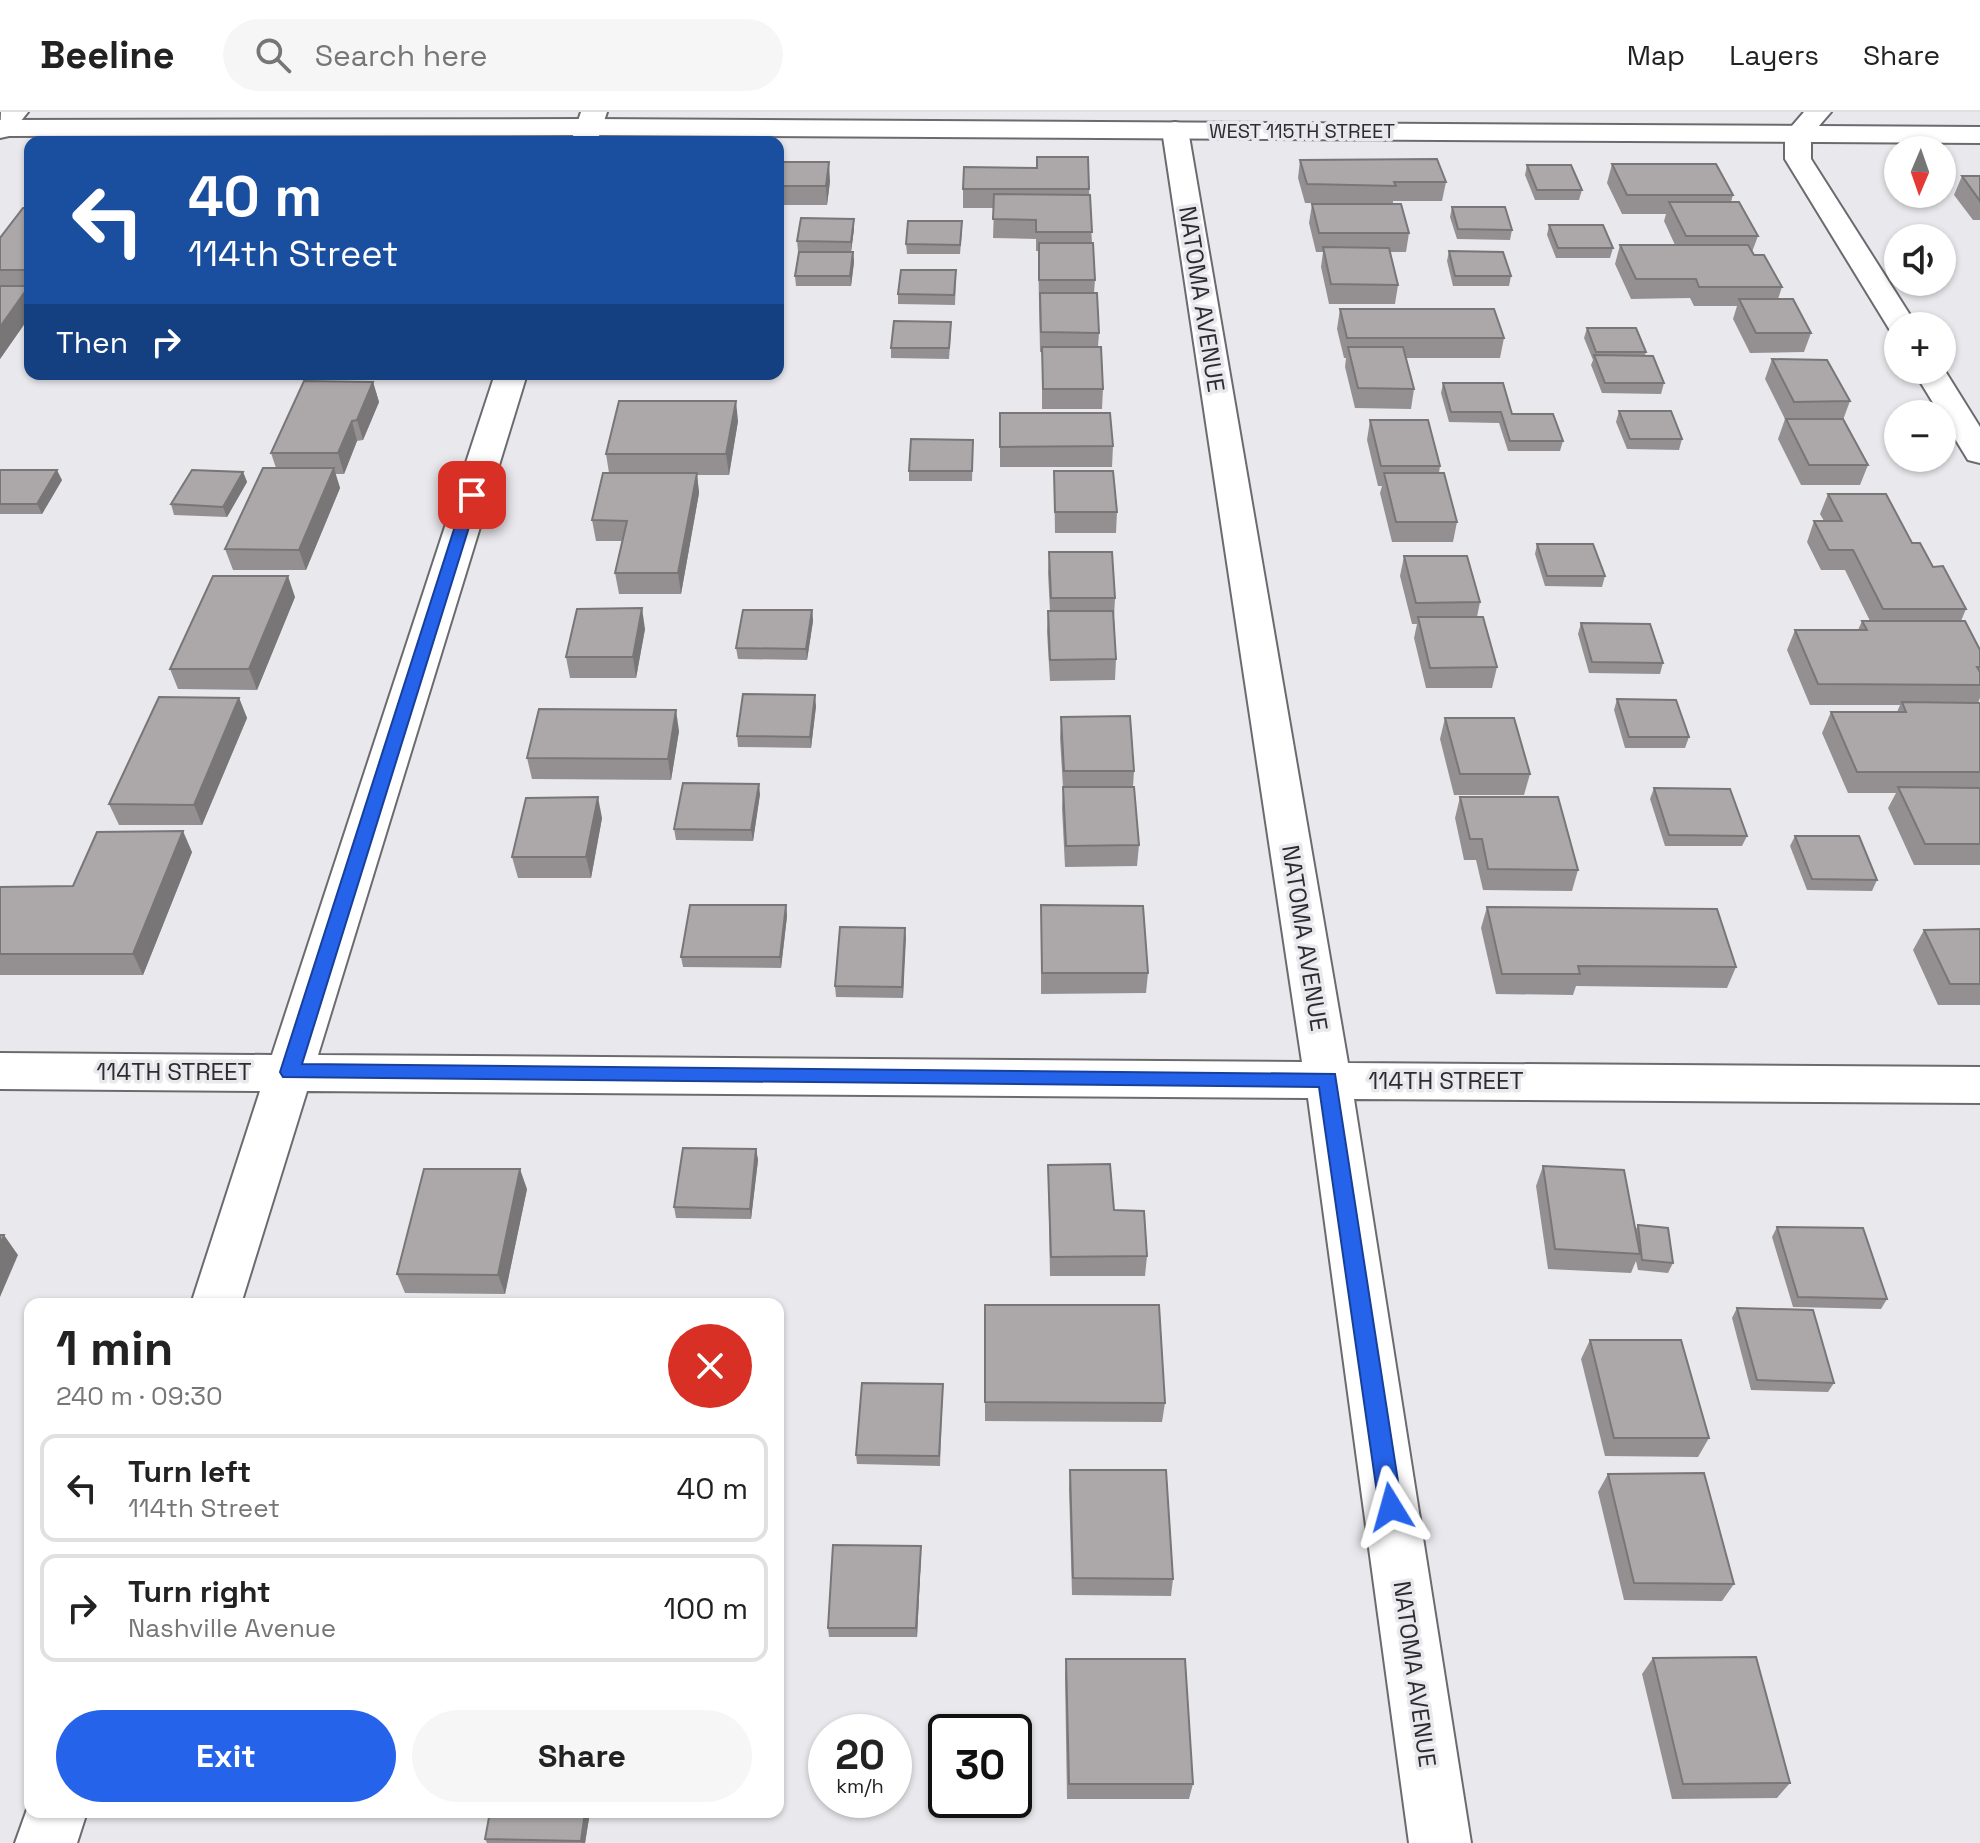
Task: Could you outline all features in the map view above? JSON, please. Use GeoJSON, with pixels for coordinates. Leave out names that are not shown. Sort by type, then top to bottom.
{"type":"FeatureCollection","features":[{"type":"Feature","properties":{"kind":"street"},"geometry":{"type":"LineString","coordinates":[[1818,112],[1798,134],[1798,159],[1893,312]]}},
{"type":"Feature","properties":{"kind":"street","name":"WEST 115TH STREET"},"geometry":{"type":"LineString","coordinates":[[4,124],[1980,135]]}},
{"type":"Feature","properties":{"kind":"street","name":"NATOMA AVENUE"},"geometry":{"type":"LineString","coordinates":[[1175,130],[1328,1079],[1440,1843]]}},
{"type":"Feature","properties":{"kind":"street"},"geometry":{"type":"LineString","coordinates":[[218,1298],[509,380]]}},
{"type":"Feature","properties":{"kind":"street"},"geometry":{"type":"LineString","coordinates":[[1938,384],[1980,453]]}},
{"type":"Feature","properties":{"kind":"street","name":"114TH STREET"},"geometry":{"type":"LineString","coordinates":[[0,1071],[1980,1085]]}},
{"type":"Feature","properties":{"kind":"street"},"geometry":{"type":"LineString","coordinates":[[46,1843],[54,1818]]}},
{"type":"Feature","properties":{"kind":"building"},"geometry":{"type":"Polygon","coordinates":[[[1037,157],[1088,157],[1089,189],[963,189],[964,167],[1037,168],[1037,157]]]}},
{"type":"Feature","properties":{"kind":"building"},"geometry":{"type":"Polygon","coordinates":[[[1437,159],[1446,182],[1394,182],[1396,186],[1307,184],[1300,160],[1437,159]]]}},
{"type":"Feature","properties":{"kind":"building"},"geometry":{"type":"Polygon","coordinates":[[[784,162],[829,162],[826,186],[784,186],[784,162]]]}},
{"type":"Feature","properties":{"kind":"building"},"geometry":{"type":"Polygon","coordinates":[[[1612,164],[1716,164],[1733,195],[1627,195],[1612,164]]]}},
{"type":"Feature","properties":{"kind":"building"},"geometry":{"type":"Polygon","coordinates":[[[1527,165],[1571,165],[1582,190],[1537,190],[1527,165]]]}},
{"type":"Feature","properties":{"kind":"building"},"geometry":{"type":"Polygon","coordinates":[[[1962,176],[1980,176],[1980,201],[1962,176]]]}},
{"type":"Feature","properties":{"kind":"building"},"geometry":{"type":"Polygon","coordinates":[[[994,194],[1090,195],[1092,232],[1036,232],[1036,220],[993,219],[994,194]]]}},
{"type":"Feature","properties":{"kind":"building"},"geometry":{"type":"Polygon","coordinates":[[[1669,202],[1739,202],[1758,236],[1686,236],[1669,202]]]}},
{"type":"Feature","properties":{"kind":"building"},"geometry":{"type":"Polygon","coordinates":[[[1312,204],[1401,204],[1409,233],[1319,233],[1312,204]]]}},
{"type":"Feature","properties":{"kind":"building"},"geometry":{"type":"Polygon","coordinates":[[[1452,207],[1505,207],[1512,230],[1458,229],[1452,207]]]}},
{"type":"Feature","properties":{"kind":"building"},"geometry":{"type":"Polygon","coordinates":[[[24,208],[24,270],[0,270],[0,238],[24,208]]]}},
{"type":"Feature","properties":{"kind":"building"},"geometry":{"type":"Polygon","coordinates":[[[801,218],[854,219],[851,242],[797,241],[801,218]]]}},
{"type":"Feature","properties":{"kind":"building"},"geometry":{"type":"Polygon","coordinates":[[[908,221],[962,221],[960,245],[906,244],[908,221]]]}},
{"type":"Feature","properties":{"kind":"building"},"geometry":{"type":"Polygon","coordinates":[[[1549,225],[1603,225],[1613,248],[1558,248],[1549,225]]]}},
{"type":"Feature","properties":{"kind":"building"},"geometry":{"type":"Polygon","coordinates":[[[1039,243],[1093,243],[1095,280],[1039,280],[1039,243]]]}},
{"type":"Feature","properties":{"kind":"building"},"geometry":{"type":"Polygon","coordinates":[[[1620,245],[1748,245],[1754,255],[1764,255],[1782,287],[1699,287],[1696,279],[1636,279],[1620,245]]]}},
{"type":"Feature","properties":{"kind":"building"},"geometry":{"type":"Polygon","coordinates":[[[1323,247],[1389,248],[1398,285],[1331,284],[1323,247]]]}},
{"type":"Feature","properties":{"kind":"building"},"geometry":{"type":"Polygon","coordinates":[[[1449,251],[1503,252],[1511,276],[1455,276],[1449,251]]]}},
{"type":"Feature","properties":{"kind":"building"},"geometry":{"type":"Polygon","coordinates":[[[799,252],[853,252],[850,276],[795,276],[799,252]]]}},
{"type":"Feature","properties":{"kind":"building"},"geometry":{"type":"Polygon","coordinates":[[[901,270],[956,270],[954,295],[898,294],[901,270]]]}},
{"type":"Feature","properties":{"kind":"building"},"geometry":{"type":"Polygon","coordinates":[[[0,286],[24,286],[24,293],[0,327],[0,286]]]}},
{"type":"Feature","properties":{"kind":"building"},"geometry":{"type":"Polygon","coordinates":[[[1040,293],[1097,293],[1099,333],[1041,332],[1040,293]]]}},
{"type":"Feature","properties":{"kind":"building"},"geometry":{"type":"Polygon","coordinates":[[[1739,299],[1793,299],[1811,333],[1756,333],[1739,299]]]}},
{"type":"Feature","properties":{"kind":"building"},"geometry":{"type":"Polygon","coordinates":[[[1340,309],[1494,309],[1504,338],[1347,338],[1340,309]]]}},
{"type":"Feature","properties":{"kind":"building"},"geometry":{"type":"Polygon","coordinates":[[[894,321],[951,322],[949,348],[891,348],[894,321]]]}},
{"type":"Feature","properties":{"kind":"building"},"geometry":{"type":"Polygon","coordinates":[[[1587,328],[1636,328],[1646,352],[1596,352],[1587,328]]]}},
{"type":"Feature","properties":{"kind":"building"},"geometry":{"type":"Polygon","coordinates":[[[1042,347],[1101,347],[1103,389],[1043,389],[1042,347]]]}},
{"type":"Feature","properties":{"kind":"building"},"geometry":{"type":"Polygon","coordinates":[[[1348,347],[1403,347],[1414,389],[1358,388],[1348,347]]]}},
{"type":"Feature","properties":{"kind":"building"},"geometry":{"type":"Polygon","coordinates":[[[1594,355],[1653,356],[1664,383],[1605,383],[1594,355]]]}},
{"type":"Feature","properties":{"kind":"building"},"geometry":{"type":"Polygon","coordinates":[[[1772,359],[1827,360],[1850,401],[1794,402],[1772,359]]]}},
{"type":"Feature","properties":{"kind":"building"},"geometry":{"type":"Polygon","coordinates":[[[304,381],[373,382],[357,420],[352,421],[338,453],[271,453],[304,381]]]}},
{"type":"Feature","properties":{"kind":"building"},"geometry":{"type":"Polygon","coordinates":[[[1443,383],[1503,383],[1512,414],[1553,414],[1563,441],[1510,441],[1501,412],[1451,412],[1443,383]]]}},
{"type":"Feature","properties":{"kind":"building"},"geometry":{"type":"Polygon","coordinates":[[[619,401],[736,401],[726,454],[606,454],[619,401]]]}},
{"type":"Feature","properties":{"kind":"building"},"geometry":{"type":"Polygon","coordinates":[[[1619,411],[1671,411],[1682,439],[1630,439],[1619,411]]]}},
{"type":"Feature","properties":{"kind":"building"},"geometry":{"type":"Polygon","coordinates":[[[1000,413],[1110,413],[1113,446],[1000,447],[1000,413]]]}},
{"type":"Feature","properties":{"kind":"building"},"geometry":{"type":"Polygon","coordinates":[[[1786,419],[1843,419],[1868,465],[1809,465],[1786,419]]]}},
{"type":"Feature","properties":{"kind":"building"},"geometry":{"type":"Polygon","coordinates":[[[1370,420],[1428,420],[1440,466],[1381,466],[1370,420]]]}},
{"type":"Feature","properties":{"kind":"building"},"geometry":{"type":"Polygon","coordinates":[[[911,439],[973,440],[972,471],[909,471],[911,439]]]}},
{"type":"Feature","properties":{"kind":"building"},"geometry":{"type":"Polygon","coordinates":[[[263,468],[334,468],[299,550],[225,549],[263,468]]]}},
{"type":"Feature","properties":{"kind":"building"},"geometry":{"type":"Polygon","coordinates":[[[0,470],[57,470],[37,504],[0,504],[0,470]]]}},
{"type":"Feature","properties":{"kind":"building"},"geometry":{"type":"Polygon","coordinates":[[[192,470],[243,472],[223,507],[171,504],[192,470]]]}},
{"type":"Feature","properties":{"kind":"building"},"geometry":{"type":"Polygon","coordinates":[[[1054,471],[1113,471],[1117,512],[1055,512],[1054,471]]]}},
{"type":"Feature","properties":{"kind":"building"},"geometry":{"type":"Polygon","coordinates":[[[603,473],[697,473],[678,573],[615,573],[627,521],[592,520],[603,473]]]}},
{"type":"Feature","properties":{"kind":"building"},"geometry":{"type":"Polygon","coordinates":[[[1384,473],[1444,473],[1457,522],[1396,522],[1384,473]]]}},
{"type":"Feature","properties":{"kind":"building"},"geometry":{"type":"Polygon","coordinates":[[[1828,494],[1886,494],[1912,543],[1920,543],[1933,567],[1943,566],[1966,609],[1883,609],[1853,550],[1829,550],[1814,521],[1842,521],[1828,494]]]}},
{"type":"Feature","properties":{"kind":"building"},"geometry":{"type":"Polygon","coordinates":[[[1537,544],[1593,544],[1605,576],[1547,576],[1537,544]]]}},
{"type":"Feature","properties":{"kind":"building"},"geometry":{"type":"Polygon","coordinates":[[[1049,552],[1112,552],[1115,598],[1051,598],[1049,552]]]}},
{"type":"Feature","properties":{"kind":"building"},"geometry":{"type":"Polygon","coordinates":[[[1404,556],[1467,556],[1480,602],[1416,603],[1404,556]]]}},
{"type":"Feature","properties":{"kind":"building"},"geometry":{"type":"Polygon","coordinates":[[[213,576],[288,576],[249,669],[170,669],[213,576]]]}},
{"type":"Feature","properties":{"kind":"building"},"geometry":{"type":"Polygon","coordinates":[[[642,608],[633,657],[566,657],[577,609],[642,608]]]}},
{"type":"Feature","properties":{"kind":"building"},"geometry":{"type":"Polygon","coordinates":[[[743,610],[812,610],[806,649],[736,648],[743,610]]]}},
{"type":"Feature","properties":{"kind":"building"},"geometry":{"type":"Polygon","coordinates":[[[1048,611],[1113,611],[1116,659],[1050,660],[1048,611]]]}},
{"type":"Feature","properties":{"kind":"building"},"geometry":{"type":"Polygon","coordinates":[[[1418,617],[1483,617],[1497,667],[1430,668],[1418,617]]]}},
{"type":"Feature","properties":{"kind":"building"},"geometry":{"type":"Polygon","coordinates":[[[1862,621],[1965,621],[1980,650],[1980,667],[1977,667],[1980,685],[1818,684],[1795,630],[1867,630],[1862,621]]]}},
{"type":"Feature","properties":{"kind":"building"},"geometry":{"type":"Polygon","coordinates":[[[1581,623],[1650,624],[1663,663],[1592,662],[1581,623]]]}},
{"type":"Feature","properties":{"kind":"building"},"geometry":{"type":"Polygon","coordinates":[[[743,694],[815,695],[810,737],[737,736],[743,694]]]}},
{"type":"Feature","properties":{"kind":"building"},"geometry":{"type":"Polygon","coordinates":[[[159,697],[239,698],[194,805],[109,804],[159,697]]]}},
{"type":"Feature","properties":{"kind":"building"},"geometry":{"type":"Polygon","coordinates":[[[1617,699],[1676,700],[1689,737],[1629,737],[1617,699]]]}},
{"type":"Feature","properties":{"kind":"building"},"geometry":{"type":"Polygon","coordinates":[[[1902,702],[1980,703],[1980,772],[1857,772],[1831,712],[1906,712],[1902,702]]]}},
{"type":"Feature","properties":{"kind":"building"},"geometry":{"type":"Polygon","coordinates":[[[539,709],[676,710],[668,759],[527,758],[539,709]]]}},
{"type":"Feature","properties":{"kind":"building"},"geometry":{"type":"Polygon","coordinates":[[[1130,716],[1134,771],[1064,771],[1061,717],[1130,716]]]}},
{"type":"Feature","properties":{"kind":"building"},"geometry":{"type":"Polygon","coordinates":[[[1445,718],[1514,718],[1530,774],[1460,774],[1445,718]]]}},
{"type":"Feature","properties":{"kind":"building"},"geometry":{"type":"Polygon","coordinates":[[[683,783],[759,784],[751,830],[674,829],[683,783]]]}},
{"type":"Feature","properties":{"kind":"building"},"geometry":{"type":"Polygon","coordinates":[[[1063,787],[1134,787],[1139,845],[1066,846],[1063,787]]]}},
{"type":"Feature","properties":{"kind":"building"},"geometry":{"type":"Polygon","coordinates":[[[1898,787],[1980,788],[1980,844],[1925,844],[1898,787]]]}},
{"type":"Feature","properties":{"kind":"building"},"geometry":{"type":"Polygon","coordinates":[[[1654,788],[1730,789],[1747,836],[1669,835],[1654,788]]]}},
{"type":"Feature","properties":{"kind":"building"},"geometry":{"type":"Polygon","coordinates":[[[598,797],[586,857],[512,857],[526,798],[598,797]]]}},
{"type":"Feature","properties":{"kind":"building"},"geometry":{"type":"Polygon","coordinates":[[[1460,797],[1558,797],[1578,870],[1488,869],[1482,839],[1470,839],[1460,797]]]}},
{"type":"Feature","properties":{"kind":"building"},"geometry":{"type":"Polygon","coordinates":[[[183,831],[133,954],[0,954],[0,887],[73,886],[97,832],[183,831]]]}},
{"type":"Feature","properties":{"kind":"building"},"geometry":{"type":"Polygon","coordinates":[[[1795,836],[1859,836],[1877,880],[1812,879],[1795,836]]]}},
{"type":"Feature","properties":{"kind":"building"},"geometry":{"type":"Polygon","coordinates":[[[690,905],[786,905],[780,957],[681,957],[690,905]]]}},
{"type":"Feature","properties":{"kind":"building"},"geometry":{"type":"Polygon","coordinates":[[[1041,905],[1143,906],[1148,973],[1042,973],[1041,905]]]}},
{"type":"Feature","properties":{"kind":"building"},"geometry":{"type":"Polygon","coordinates":[[[1487,907],[1717,909],[1736,967],[1578,966],[1580,974],[1502,974],[1487,907]]]}},
{"type":"Feature","properties":{"kind":"building"},"geometry":{"type":"Polygon","coordinates":[[[840,927],[905,928],[902,987],[835,986],[840,927]]]}},
{"type":"Feature","properties":{"kind":"building"},"geometry":{"type":"Polygon","coordinates":[[[1980,929],[1980,984],[1950,984],[1924,930],[1980,929]]]}},
{"type":"Feature","properties":{"kind":"building"},"geometry":{"type":"Polygon","coordinates":[[[683,1148],[756,1149],[750,1209],[674,1207],[683,1148]]]}},
{"type":"Feature","properties":{"kind":"building"},"geometry":{"type":"Polygon","coordinates":[[[1110,1164],[1114,1210],[1144,1211],[1147,1256],[1051,1257],[1048,1165],[1110,1164]]]}},
{"type":"Feature","properties":{"kind":"building"},"geometry":{"type":"Polygon","coordinates":[[[1543,1166],[1624,1170],[1640,1254],[1555,1249],[1543,1166]]]}},
{"type":"Feature","properties":{"kind":"building"},"geometry":{"type":"Polygon","coordinates":[[[424,1169],[520,1169],[498,1275],[397,1274],[424,1169]]]}},
{"type":"Feature","properties":{"kind":"building"},"geometry":{"type":"Polygon","coordinates":[[[1638,1225],[1668,1228],[1673,1263],[1642,1260],[1638,1225]]]}},
{"type":"Feature","properties":{"kind":"building"},"geometry":{"type":"Polygon","coordinates":[[[1777,1227],[1863,1228],[1887,1299],[1798,1297],[1777,1227]]]}},
{"type":"Feature","properties":{"kind":"building"},"geometry":{"type":"Polygon","coordinates":[[[985,1305],[1159,1305],[1165,1403],[985,1402],[985,1305]]]}},
{"type":"Feature","properties":{"kind":"building"},"geometry":{"type":"Polygon","coordinates":[[[1737,1308],[1813,1310],[1834,1383],[1757,1380],[1737,1308]]]}},
{"type":"Feature","properties":{"kind":"building"},"geometry":{"type":"Polygon","coordinates":[[[1590,1340],[1681,1340],[1709,1438],[1614,1438],[1590,1340]]]}},
{"type":"Feature","properties":{"kind":"building"},"geometry":{"type":"Polygon","coordinates":[[[862,1383],[943,1384],[939,1456],[856,1455],[862,1383]]]}},
{"type":"Feature","properties":{"kind":"building"},"geometry":{"type":"Polygon","coordinates":[[[1070,1470],[1166,1470],[1173,1579],[1073,1578],[1070,1470]]]}},
{"type":"Feature","properties":{"kind":"building"},"geometry":{"type":"Polygon","coordinates":[[[1704,1473],[1734,1584],[1634,1583],[1608,1474],[1704,1473]]]}},
{"type":"Feature","properties":{"kind":"building"},"geometry":{"type":"Polygon","coordinates":[[[833,1545],[921,1546],[916,1628],[828,1628],[833,1545]]]}},
{"type":"Feature","properties":{"kind":"building"},"geometry":{"type":"Polygon","coordinates":[[[1756,1657],[1790,1783],[1683,1784],[1653,1658],[1756,1657]]]}},
{"type":"Feature","properties":{"kind":"building"},"geometry":{"type":"Polygon","coordinates":[[[1066,1659],[1185,1659],[1193,1784],[1069,1784],[1066,1659]]]}},
{"type":"Feature","properties":{"kind":"building"},"geometry":{"type":"Polygon","coordinates":[[[489,1818],[584,1818],[581,1841],[485,1839],[489,1818]]]}},
{"type":"Feature","properties":{"kind":"route"},"geometry":{"type":"LineString","coordinates":[[472,495],[290,1072],[1328,1079],[1391,1507]]}}]}
